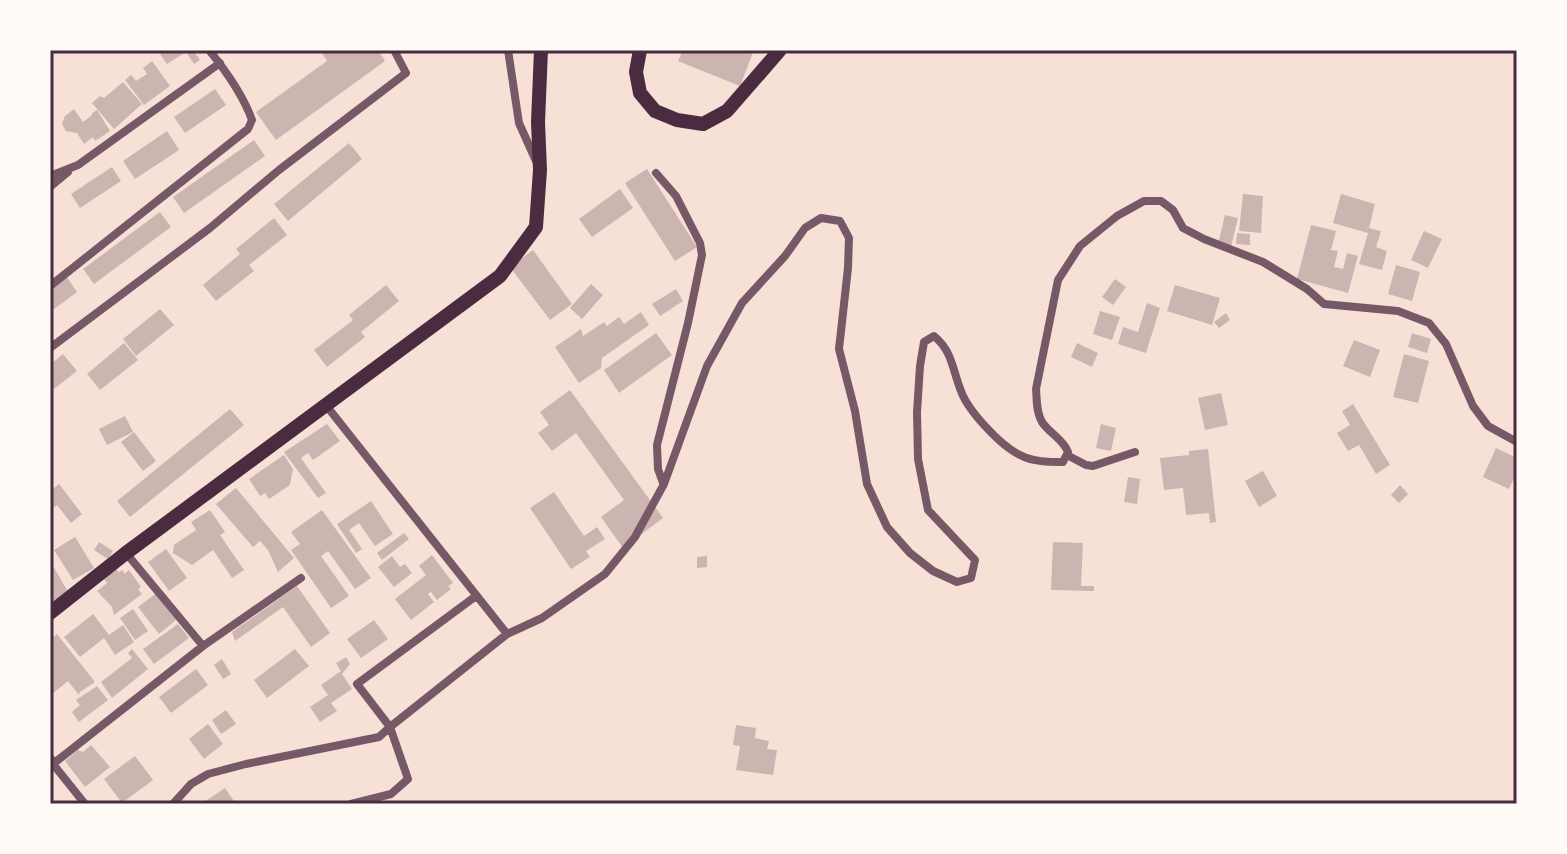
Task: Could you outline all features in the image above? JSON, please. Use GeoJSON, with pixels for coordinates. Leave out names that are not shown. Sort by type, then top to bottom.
{"type":"FeatureCollection","features":[{"type":"Feature","properties":{"kind":"main road"},"geometry":{"type":"LineString","coordinates":[[50,613],[126,553],[500,276],[536,227],[541,50]]}},
{"type":"Feature","properties":{"kind":"main road"},"geometry":{"type":"LineString","coordinates":[[640,50],[636,72],[640,93],[655,111],[677,120],[703,124],[727,111],[780,50]]}},
{"type":"Feature","properties":{"kind":"street"},"geometry":{"type":"LineString","coordinates":[[50,286],[248,129],[252,120],[248,107],[209,50]]}},
{"type":"Feature","properties":{"kind":"street"},"geometry":{"type":"LineString","coordinates":[[50,348],[210,228],[279,170],[406,73],[394,50]]}},
{"type":"Feature","properties":{"kind":"street"},"geometry":{"type":"LineString","coordinates":[[508,50],[519,123],[540,170]]}},
{"type":"Feature","properties":{"kind":"street"},"geometry":{"type":"LineString","coordinates":[[50,187],[220,63]]}},
{"type":"Feature","properties":{"kind":"street"},"geometry":{"type":"LineString","coordinates":[[50,176],[78,165]]}},
{"type":"Feature","properties":{"kind":"street"},"geometry":{"type":"LineString","coordinates":[[656,173],[676,196],[700,243],[702,255],[657,445],[658,469],[664,484]]}},
{"type":"Feature","properties":{"kind":"street"},"geometry":{"type":"LineString","coordinates":[[173,804],[191,784],[208,774],[379,737],[507,634],[542,618],[605,574],[635,537],[664,484],[707,366],[742,303],[785,256],[805,228],[821,218],[840,221],[849,238],[839,349],[855,411],[867,484],[887,527],[910,553],[933,571],[957,582],[971,578],[975,560],[928,510],[918,459],[917,412],[924,342],[934,336],[946,347],[962,396],[987,429],[1019,455],[1039,461],[1063,462],[1068,452],[1066,446],[1042,422],[1036,389],[1058,280],[1080,246],[1117,216],[1144,201],[1161,201],[1173,210],[1183,228],[1263,262],[1307,289],[1324,304],[1398,311],[1429,323],[1446,344],[1473,406],[1488,426],[1517,442]]}},
{"type":"Feature","properties":{"kind":"street"},"geometry":{"type":"LineString","coordinates":[[325,404],[507,634]]}},
{"type":"Feature","properties":{"kind":"street"},"geometry":{"type":"LineString","coordinates":[[1067,455],[1093,466],[1135,452]]}},
{"type":"Feature","properties":{"kind":"street"},"geometry":{"type":"LineString","coordinates":[[126,553],[203,646]]}},
{"type":"Feature","properties":{"kind":"street"},"geometry":{"type":"LineString","coordinates":[[85,804],[52,760],[203,646],[301,578]]}},
{"type":"Feature","properties":{"kind":"street"},"geometry":{"type":"LineString","coordinates":[[351,804],[391,794],[408,779],[390,727],[357,684],[476,596]]}},
{"type":"Feature","properties":{"kind":"building"},"geometry":{"type":"Polygon","coordinates":[[[166,50],[193,50],[200,60],[194,64],[186,52],[167,64],[160,54],[166,50]]]}},
{"type":"Feature","properties":{"kind":"building"},"geometry":{"type":"Polygon","coordinates":[[[320,50],[362,50],[364,53],[378,50],[385,61],[276,140],[256,112],[327,61],[320,50]]]}},
{"type":"Feature","properties":{"kind":"building"},"geometry":{"type":"Polygon","coordinates":[[[683,50],[754,50],[740,86],[678,61],[683,50]]]}},
{"type":"Feature","properties":{"kind":"building"},"geometry":{"type":"Polygon","coordinates":[[[152,61],[170,86],[144,105],[125,80],[131,75],[136,81],[147,74],[143,68],[152,61]]]}},
{"type":"Feature","properties":{"kind":"building"},"geometry":{"type":"Polygon","coordinates":[[[123,82],[142,104],[114,129],[92,103],[100,96],[104,98],[123,82]]]}},
{"type":"Feature","properties":{"kind":"building"},"geometry":{"type":"Polygon","coordinates":[[[215,89],[226,105],[185,133],[174,117],[215,89]]]}},
{"type":"Feature","properties":{"kind":"building"},"geometry":{"type":"Polygon","coordinates":[[[74,109],[83,122],[97,110],[110,131],[84,144],[77,133],[66,131],[62,124],[65,116],[74,109]]]}},
{"type":"Feature","properties":{"kind":"building"},"geometry":{"type":"Polygon","coordinates":[[[167,131],[179,150],[135,179],[123,161],[167,131]]]}},
{"type":"Feature","properties":{"kind":"building"},"geometry":{"type":"Polygon","coordinates":[[[254,140],[265,156],[184,213],[173,197],[254,140]]]}},
{"type":"Feature","properties":{"kind":"building"},"geometry":{"type":"Polygon","coordinates":[[[349,143],[362,159],[288,221],[274,204],[349,143]]]}},
{"type":"Feature","properties":{"kind":"building"},"geometry":{"type":"Polygon","coordinates":[[[112,167],[121,181],[80,208],[71,194],[112,167]]]}},
{"type":"Feature","properties":{"kind":"building"},"geometry":{"type":"Polygon","coordinates":[[[647,169],[697,247],[675,261],[625,183],[647,169]]]}},
{"type":"Feature","properties":{"kind":"building"},"geometry":{"type":"Polygon","coordinates":[[[620,189],[633,208],[592,237],[579,219],[620,189]]]}},
{"type":"Feature","properties":{"kind":"building"},"geometry":{"type":"Polygon","coordinates":[[[1243,194],[1263,196],[1261,233],[1239,231],[1243,194]]]}},
{"type":"Feature","properties":{"kind":"building"},"geometry":{"type":"Polygon","coordinates":[[[1341,194],[1375,204],[1369,228],[1381,231],[1376,247],[1387,251],[1382,270],[1359,264],[1368,233],[1333,223],[1341,194]]]}},
{"type":"Feature","properties":{"kind":"building"},"geometry":{"type":"Polygon","coordinates":[[[160,212],[171,227],[94,284],[83,269],[160,212]]]}},
{"type":"Feature","properties":{"kind":"building"},"geometry":{"type":"Polygon","coordinates":[[[1225,215],[1238,218],[1231,247],[1218,244],[1225,215]]]}},
{"type":"Feature","properties":{"kind":"building"},"geometry":{"type":"Polygon","coordinates":[[[274,218],[287,235],[249,265],[254,271],[216,301],[203,285],[240,254],[236,249],[274,218]]]}},
{"type":"Feature","properties":{"kind":"building"},"geometry":{"type":"Polygon","coordinates":[[[1311,225],[1336,231],[1331,250],[1338,251],[1334,267],[1343,269],[1347,253],[1358,256],[1348,293],[1297,279],[1311,225]]]}},
{"type":"Feature","properties":{"kind":"building"},"geometry":{"type":"Polygon","coordinates":[[[1424,231],[1442,239],[1428,268],[1411,260],[1424,231]]]}},
{"type":"Feature","properties":{"kind":"building"},"geometry":{"type":"Polygon","coordinates":[[[1237,233],[1250,234],[1250,245],[1236,244],[1237,233]]]}},
{"type":"Feature","properties":{"kind":"building"},"geometry":{"type":"Polygon","coordinates":[[[533,250],[572,304],[550,320],[510,267],[533,250]]]}},
{"type":"Feature","properties":{"kind":"building"},"geometry":{"type":"Polygon","coordinates":[[[1396,265],[1420,272],[1412,301],[1388,294],[1396,265]]]}},
{"type":"Feature","properties":{"kind":"building"},"geometry":{"type":"Polygon","coordinates":[[[66,276],[77,292],[50,312],[50,288],[66,276]]]}},
{"type":"Feature","properties":{"kind":"building"},"geometry":{"type":"Polygon","coordinates":[[[1115,279],[1126,287],[1113,305],[1102,297],[1115,279]]]}},
{"type":"Feature","properties":{"kind":"building"},"geometry":{"type":"Polygon","coordinates":[[[591,284],[603,295],[582,319],[570,308],[591,284]]]}},
{"type":"Feature","properties":{"kind":"building"},"geometry":{"type":"Polygon","coordinates":[[[386,285],[399,301],[361,332],[365,337],[327,367],[314,350],[353,320],[349,315],[386,285]]]}},
{"type":"Feature","properties":{"kind":"building"},"geometry":{"type":"Polygon","coordinates":[[[1175,285],[1220,298],[1212,325],[1167,311],[1175,285]]]}},
{"type":"Feature","properties":{"kind":"building"},"geometry":{"type":"Polygon","coordinates":[[[676,289],[683,301],[660,316],[652,304],[676,289]]]}},
{"type":"Feature","properties":{"kind":"building"},"geometry":{"type":"Polygon","coordinates":[[[1147,303],[1160,308],[1146,353],[1118,344],[1123,327],[1138,332],[1147,303]]]}},
{"type":"Feature","properties":{"kind":"building"},"geometry":{"type":"Polygon","coordinates":[[[160,309],[174,325],[136,356],[123,339],[160,309]]]}},
{"type":"Feature","properties":{"kind":"building"},"geometry":{"type":"Polygon","coordinates":[[[1100,311],[1120,317],[1112,340],[1093,334],[1100,311]]]}},
{"type":"Feature","properties":{"kind":"building"},"geometry":{"type":"Polygon","coordinates":[[[641,312],[649,325],[602,358],[601,368],[579,383],[555,347],[581,329],[583,336],[604,322],[607,326],[619,317],[624,324],[641,312]]]}},
{"type":"Feature","properties":{"kind":"building"},"geometry":{"type":"Polygon","coordinates":[[[1226,313],[1230,320],[1219,328],[1214,322],[1226,313]]]}},
{"type":"Feature","properties":{"kind":"building"},"geometry":{"type":"Polygon","coordinates":[[[656,333],[672,355],[619,393],[604,370],[656,333]]]}},
{"type":"Feature","properties":{"kind":"building"},"geometry":{"type":"Polygon","coordinates":[[[1412,333],[1431,339],[1427,353],[1408,347],[1412,333]]]}},
{"type":"Feature","properties":{"kind":"building"},"geometry":{"type":"Polygon","coordinates":[[[1354,340],[1380,350],[1370,377],[1343,366],[1354,340]]]}},
{"type":"Feature","properties":{"kind":"building"},"geometry":{"type":"Polygon","coordinates":[[[124,343],[138,360],[100,390],[87,374],[124,343]]]}},
{"type":"Feature","properties":{"kind":"building"},"geometry":{"type":"Polygon","coordinates":[[[1077,343],[1098,353],[1092,367],[1071,357],[1077,343]]]}},
{"type":"Feature","properties":{"kind":"building"},"geometry":{"type":"Polygon","coordinates":[[[63,354],[77,371],[50,392],[50,365],[63,354]]]}},
{"type":"Feature","properties":{"kind":"building"},"geometry":{"type":"Polygon","coordinates":[[[1404,354],[1429,361],[1418,403],[1393,397],[1404,354]]]}},
{"type":"Feature","properties":{"kind":"building"},"geometry":{"type":"Polygon","coordinates":[[[570,390],[663,518],[623,548],[601,517],[624,500],[576,433],[552,451],[538,433],[549,425],[540,412],[570,390]]]}},
{"type":"Feature","properties":{"kind":"building"},"geometry":{"type":"Polygon","coordinates":[[[1221,393],[1228,425],[1205,430],[1198,398],[1221,393]]]}},
{"type":"Feature","properties":{"kind":"building"},"geometry":{"type":"Polygon","coordinates":[[[1353,404],[1390,465],[1376,474],[1359,445],[1348,451],[1337,433],[1350,425],[1342,411],[1353,404]]]}},
{"type":"Feature","properties":{"kind":"building"},"geometry":{"type":"Polygon","coordinates":[[[230,409],[244,425],[130,517],[117,501],[230,409]]]}},
{"type":"Feature","properties":{"kind":"building"},"geometry":{"type":"Polygon","coordinates":[[[125,416],[133,432],[107,445],[99,429],[125,416]]]}},
{"type":"Feature","properties":{"kind":"building"},"geometry":{"type":"Polygon","coordinates":[[[327,424],[340,441],[313,460],[308,453],[301,458],[326,493],[318,498],[284,452],[327,424]]]}},
{"type":"Feature","properties":{"kind":"building"},"geometry":{"type":"Polygon","coordinates":[[[1101,424],[1116,428],[1111,451],[1096,448],[1101,424]]]}},
{"type":"Feature","properties":{"kind":"building"},"geometry":{"type":"Polygon","coordinates":[[[134,432],[156,461],[143,471],[121,442],[134,432]]]}},
{"type":"Feature","properties":{"kind":"building"},"geometry":{"type":"Polygon","coordinates":[[[1496,448],[1517,458],[1517,471],[1509,489],[1483,477],[1496,448]]]}},
{"type":"Feature","properties":{"kind":"building"},"geometry":{"type":"Polygon","coordinates":[[[1208,449],[1216,522],[1210,523],[1209,513],[1186,515],[1183,488],[1164,490],[1160,458],[1208,449]]]}},
{"type":"Feature","properties":{"kind":"building"},"geometry":{"type":"Polygon","coordinates":[[[284,455],[293,469],[290,485],[269,499],[265,493],[260,496],[249,479],[284,455]]]}},
{"type":"Feature","properties":{"kind":"building"},"geometry":{"type":"Polygon","coordinates":[[[1263,471],[1277,496],[1259,507],[1245,481],[1263,471]]]}},
{"type":"Feature","properties":{"kind":"building"},"geometry":{"type":"Polygon","coordinates":[[[1128,477],[1140,479],[1137,504],[1124,502],[1128,477]]]}},
{"type":"Feature","properties":{"kind":"building"},"geometry":{"type":"Polygon","coordinates":[[[59,484],[82,514],[71,523],[57,505],[50,510],[50,491],[59,484]]]}},
{"type":"Feature","properties":{"kind":"building"},"geometry":{"type":"Polygon","coordinates":[[[1400,485],[1408,494],[1399,503],[1391,495],[1400,485]]]}},
{"type":"Feature","properties":{"kind":"building"},"geometry":{"type":"Polygon","coordinates":[[[236,488],[294,558],[278,572],[260,541],[253,547],[216,504],[236,488]]]}},
{"type":"Feature","properties":{"kind":"building"},"geometry":{"type":"Polygon","coordinates":[[[554,492],[584,536],[597,527],[605,539],[586,551],[590,557],[571,569],[530,508],[554,492]]]}},
{"type":"Feature","properties":{"kind":"building"},"geometry":{"type":"Polygon","coordinates":[[[371,501],[393,534],[375,546],[359,523],[349,530],[362,549],[356,553],[337,524],[371,501]]]}},
{"type":"Feature","properties":{"kind":"building"},"geometry":{"type":"Polygon","coordinates":[[[210,510],[225,532],[220,535],[244,570],[232,578],[213,550],[192,565],[173,553],[174,545],[196,530],[191,522],[210,510]]]}},
{"type":"Feature","properties":{"kind":"building"},"geometry":{"type":"Polygon","coordinates":[[[322,510],[371,578],[355,589],[328,551],[321,556],[349,596],[331,608],[291,550],[300,544],[291,532],[322,510]]]}},
{"type":"Feature","properties":{"kind":"building"},"geometry":{"type":"Polygon","coordinates":[[[404,533],[409,539],[382,560],[377,553],[404,533]]]}},
{"type":"Feature","properties":{"kind":"building"},"geometry":{"type":"Polygon","coordinates":[[[75,537],[94,568],[73,580],[54,550],[75,537]]]}},
{"type":"Feature","properties":{"kind":"building"},"geometry":{"type":"Polygon","coordinates":[[[99,542],[113,551],[108,559],[94,550],[99,542]]]}},
{"type":"Feature","properties":{"kind":"building"},"geometry":{"type":"Polygon","coordinates":[[[1053,542],[1083,543],[1081,586],[1094,586],[1094,591],[1051,590],[1053,542]]]}},
{"type":"Feature","properties":{"kind":"building"},"geometry":{"type":"Polygon","coordinates":[[[166,549],[187,578],[169,591],[148,562],[166,549]]]}},
{"type":"Feature","properties":{"kind":"building"},"geometry":{"type":"Polygon","coordinates":[[[432,555],[453,583],[448,586],[451,589],[437,600],[431,592],[428,594],[434,602],[411,620],[395,599],[426,575],[419,566],[432,555]]]}},
{"type":"Feature","properties":{"kind":"building"},"geometry":{"type":"Polygon","coordinates":[[[392,556],[400,567],[405,564],[412,573],[394,587],[378,567],[392,556]]]}},
{"type":"Feature","properties":{"kind":"building"},"geometry":{"type":"Polygon","coordinates":[[[707,556],[707,567],[697,568],[697,557],[707,556]]]}},
{"type":"Feature","properties":{"kind":"building"},"geometry":{"type":"Polygon","coordinates":[[[53,566],[71,597],[50,610],[50,567],[53,566]]]}},
{"type":"Feature","properties":{"kind":"building"},"geometry":{"type":"Polygon","coordinates":[[[116,569],[119,572],[123,570],[124,574],[129,570],[141,587],[138,589],[142,594],[114,615],[112,607],[97,591],[107,583],[104,579],[116,569]]]}},
{"type":"Feature","properties":{"kind":"building"},"geometry":{"type":"Polygon","coordinates":[[[297,586],[330,633],[311,647],[283,607],[235,641],[232,632],[297,586]]]}},
{"type":"Feature","properties":{"kind":"building"},"geometry":{"type":"Polygon","coordinates":[[[155,594],[176,620],[159,634],[138,607],[155,594]]]}},
{"type":"Feature","properties":{"kind":"building"},"geometry":{"type":"Polygon","coordinates":[[[133,609],[148,631],[135,640],[120,618],[133,609]]]}},
{"type":"Feature","properties":{"kind":"building"},"geometry":{"type":"Polygon","coordinates":[[[93,614],[109,635],[123,625],[134,642],[115,655],[104,638],[80,657],[64,637],[93,614]]]}},
{"type":"Feature","properties":{"kind":"building"},"geometry":{"type":"Polygon","coordinates":[[[374,620],[388,639],[361,658],[347,639],[374,620]]]}},
{"type":"Feature","properties":{"kind":"building"},"geometry":{"type":"Polygon","coordinates":[[[178,624],[189,638],[154,664],[143,649],[178,624]]]}},
{"type":"Feature","properties":{"kind":"building"},"geometry":{"type":"Polygon","coordinates":[[[57,634],[95,682],[79,695],[68,681],[52,694],[50,691],[50,640],[57,634]]]}},
{"type":"Feature","properties":{"kind":"building"},"geometry":{"type":"Polygon","coordinates":[[[132,649],[148,669],[112,698],[101,682],[132,658],[128,653],[132,649]]]}},
{"type":"Feature","properties":{"kind":"building"},"geometry":{"type":"Polygon","coordinates":[[[295,649],[309,666],[267,698],[254,680],[295,649]]]}},
{"type":"Feature","properties":{"kind":"building"},"geometry":{"type":"Polygon","coordinates":[[[346,657],[350,664],[342,674],[352,689],[331,703],[337,711],[320,722],[310,707],[328,695],[321,685],[341,671],[336,663],[346,657]]]}},
{"type":"Feature","properties":{"kind":"building"},"geometry":{"type":"Polygon","coordinates":[[[222,659],[231,674],[223,679],[214,665],[222,659]]]}},
{"type":"Feature","properties":{"kind":"building"},"geometry":{"type":"Polygon","coordinates":[[[196,669],[208,685],[171,713],[159,697],[196,669]]]}},
{"type":"Feature","properties":{"kind":"building"},"geometry":{"type":"Polygon","coordinates":[[[97,686],[108,700],[79,722],[72,712],[80,705],[76,700],[97,686]]]}},
{"type":"Feature","properties":{"kind":"building"},"geometry":{"type":"Polygon","coordinates":[[[226,710],[236,724],[221,734],[212,720],[226,710]]]}},
{"type":"Feature","properties":{"kind":"building"},"geometry":{"type":"Polygon","coordinates":[[[208,724],[223,744],[204,759],[189,739],[208,724]]]}},
{"type":"Feature","properties":{"kind":"building"},"geometry":{"type":"Polygon","coordinates":[[[736,725],[756,728],[755,738],[769,741],[767,749],[777,750],[773,775],[736,770],[740,746],[733,745],[736,725]]]}},
{"type":"Feature","properties":{"kind":"building"},"geometry":{"type":"Polygon","coordinates":[[[91,745],[110,767],[85,787],[65,761],[78,750],[83,752],[91,745]]]}},
{"type":"Feature","properties":{"kind":"building"},"geometry":{"type":"Polygon","coordinates":[[[135,756],[153,780],[122,803],[104,779],[135,756]]]}},
{"type":"Feature","properties":{"kind":"building"},"geometry":{"type":"Polygon","coordinates":[[[225,788],[236,804],[201,804],[225,788]]]}}]}
